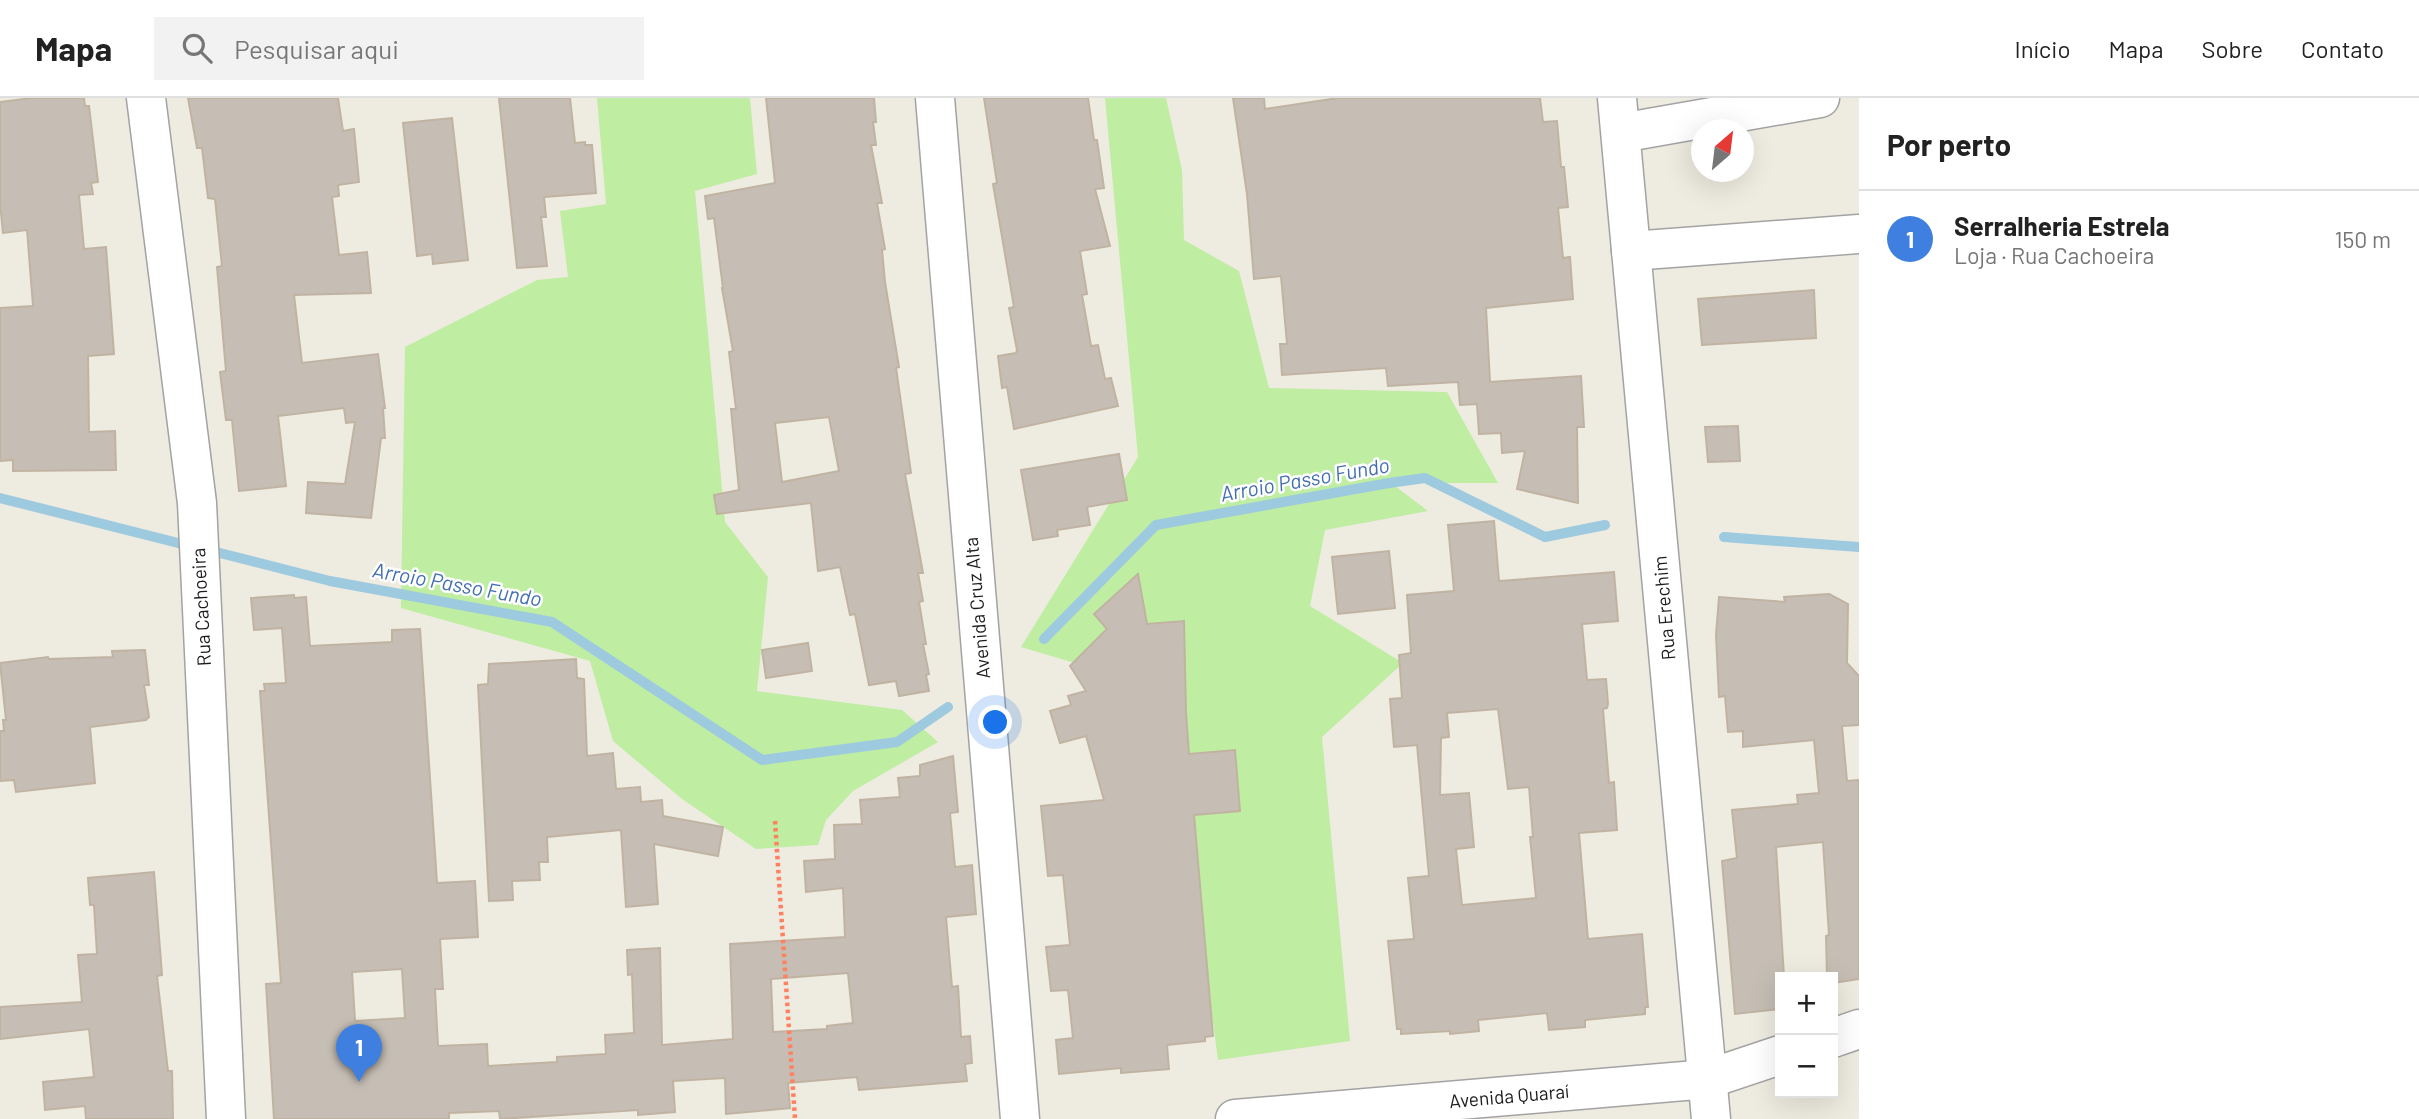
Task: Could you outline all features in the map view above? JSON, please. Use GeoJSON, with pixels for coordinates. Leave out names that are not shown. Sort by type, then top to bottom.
{"type":"FeatureCollection","features":[{"type":"Feature","properties":{"kind":"street","name":"Rua Cachoeira"},"geometry":{"type":"LineString","coordinates":[[146,98],[197,503],[226,1119]]}},
{"type":"Feature","properties":{"kind":"street","name":"Avenida Cruz Alta"},"geometry":{"type":"LineString","coordinates":[[934,98],[1020,1119]]}},
{"type":"Feature","properties":{"kind":"street"},"geometry":{"type":"LineString","coordinates":[[1619,116],[1821,98]]}},
{"type":"Feature","properties":{"kind":"street","name":"Rua Erechim"},"geometry":{"type":"LineString","coordinates":[[1619,116],[1711,1119]]}},
{"type":"Feature","properties":{"kind":"street"},"geometry":{"type":"LineString","coordinates":[[1631,251],[1859,234]]}},
{"type":"Feature","properties":{"kind":"street"},"geometry":{"type":"LineString","coordinates":[[1838,1036],[1859,1029]]}},
{"type":"Feature","properties":{"kind":"street","name":"Avenida Quaraí"},"geometry":{"type":"LineString","coordinates":[[1235,1119],[1708,1079],[1775,1057]]}},
{"type":"Feature","properties":{"kind":"path"},"geometry":{"type":"LineString","coordinates":[[775,821],[795,1119]]}},
{"type":"Feature","properties":{"kind":"green space"},"geometry":{"type":"Polygon","coordinates":[[[597,98],[750,98],[757,174],[695,191],[725,522],[768,577],[757,691],[902,710],[938,742],[853,791],[826,820],[818,845],[756,849],[682,799],[613,741],[590,661],[401,608],[405,347],[537,280],[568,277],[560,211],[606,204],[597,98]]]}},
{"type":"Feature","properties":{"kind":"green space"},"geometry":{"type":"Polygon","coordinates":[[[1105,98],[1166,98],[1182,170],[1184,240],[1239,271],[1269,388],[1447,392],[1498,483],[1391,483],[1428,511],[1325,530],[1310,606],[1403,663],[1322,737],[1350,1041],[1218,1060],[1169,691],[1021,647],[1138,457],[1105,98]]]}},
{"type":"Feature","properties":{"kind":"building"},"geometry":{"type":"Polygon","coordinates":[[[32,98],[84,98],[85,106],[89,106],[98,182],[91,183],[93,194],[79,195],[84,249],[106,247],[114,354],[88,356],[89,432],[115,431],[116,470],[13,471],[13,460],[0,461],[0,308],[33,306],[27,230],[3,233],[0,203],[0,102],[32,98]]]}},
{"type":"Feature","properties":{"kind":"building"},"geometry":{"type":"Polygon","coordinates":[[[188,98],[338,98],[343,131],[354,129],[359,182],[338,185],[339,196],[332,197],[339,255],[367,252],[371,293],[294,295],[302,363],[378,354],[385,408],[385,438],[381,438],[371,518],[306,513],[308,482],[345,484],[355,422],[346,423],[344,408],[278,416],[286,486],[239,491],[232,420],[226,420],[220,372],[226,371],[217,267],[222,266],[215,199],[208,198],[202,148],[197,148],[188,98]]]}},
{"type":"Feature","properties":{"kind":"building"},"geometry":{"type":"Polygon","coordinates":[[[499,98],[570,98],[575,143],[585,142],[585,145],[592,145],[596,193],[544,197],[546,217],[541,217],[547,266],[517,268],[499,98]]]}},
{"type":"Feature","properties":{"kind":"building"},"geometry":{"type":"Polygon","coordinates":[[[766,98],[874,98],[876,145],[871,145],[882,203],[877,203],[885,249],[882,250],[885,282],[899,367],[896,368],[911,473],[905,474],[923,573],[918,573],[923,601],[919,602],[926,644],[923,644],[929,674],[926,675],[929,691],[899,696],[896,681],[869,685],[855,614],[850,615],[840,567],[818,571],[811,503],[717,514],[714,495],[739,490],[731,409],[736,409],[729,352],[733,351],[714,218],[708,219],[705,196],[775,183],[766,98]],[[829,417],[775,423],[782,482],[839,471],[829,417]]]}},
{"type":"Feature","properties":{"kind":"building"},"geometry":{"type":"Polygon","coordinates":[[[984,98],[1088,98],[1104,188],[1095,189],[1110,246],[1080,251],[1087,294],[1082,295],[1091,346],[1098,345],[1105,379],[1111,378],[1118,406],[1014,429],[1007,387],[1002,388],[998,356],[1016,353],[1017,350],[1009,308],[1014,307],[993,184],[997,183],[984,98]]]}},
{"type":"Feature","properties":{"kind":"building"},"geometry":{"type":"Polygon","coordinates":[[[1233,98],[1264,98],[1265,109],[1338,98],[1540,98],[1543,122],[1557,121],[1568,207],[1558,208],[1563,258],[1570,257],[1573,299],[1486,308],[1490,382],[1581,376],[1584,427],[1577,427],[1578,503],[1517,489],[1525,451],[1502,453],[1501,433],[1479,434],[1477,404],[1460,405],[1458,382],[1388,386],[1386,368],[1282,375],[1280,344],[1287,344],[1281,276],[1254,279],[1247,194],[1233,98]]]}},
{"type":"Feature","properties":{"kind":"building"},"geometry":{"type":"Polygon","coordinates":[[[452,118],[468,260],[433,264],[432,254],[417,256],[403,123],[452,118]]]}},
{"type":"Feature","properties":{"kind":"building"},"geometry":{"type":"Polygon","coordinates":[[[1814,290],[1816,338],[1702,345],[1698,299],[1814,290]]]}},
{"type":"Feature","properties":{"kind":"building"},"geometry":{"type":"Polygon","coordinates":[[[1738,426],[1740,461],[1708,462],[1705,427],[1738,426]]]}},
{"type":"Feature","properties":{"kind":"building"},"geometry":{"type":"Polygon","coordinates":[[[1119,454],[1127,500],[1087,507],[1090,525],[1057,530],[1058,536],[1033,540],[1021,470],[1119,454]]]}},
{"type":"Feature","properties":{"kind":"building"},"geometry":{"type":"Polygon","coordinates":[[[1494,521],[1499,581],[1614,572],[1618,621],[1582,624],[1587,680],[1606,679],[1608,704],[1607,708],[1603,709],[1609,783],[1614,782],[1617,830],[1579,833],[1588,939],[1642,934],[1648,1007],[1645,1007],[1645,1014],[1585,1020],[1585,1027],[1549,1030],[1547,1013],[1478,1020],[1479,1031],[1401,1034],[1401,1029],[1397,1029],[1388,941],[1414,939],[1408,878],[1429,876],[1417,745],[1394,747],[1390,699],[1402,698],[1399,655],[1411,653],[1407,595],[1454,591],[1448,525],[1494,521]],[[1498,709],[1447,713],[1449,737],[1441,738],[1440,795],[1469,793],[1474,847],[1456,849],[1462,905],[1536,898],[1530,837],[1533,837],[1529,787],[1508,789],[1498,709]]]}},
{"type":"Feature","properties":{"kind":"building"},"geometry":{"type":"Polygon","coordinates":[[[1389,551],[1395,608],[1338,614],[1332,557],[1389,551]]]}},
{"type":"Feature","properties":{"kind":"building"},"geometry":{"type":"Polygon","coordinates":[[[1138,574],[1147,624],[1184,621],[1189,754],[1235,750],[1240,811],[1194,815],[1213,1036],[1205,1037],[1205,1041],[1167,1045],[1169,1069],[1121,1073],[1121,1068],[1059,1074],[1056,1040],[1073,1038],[1068,990],[1051,991],[1046,947],[1070,945],[1063,875],[1048,876],[1041,806],[1104,800],[1086,736],[1060,743],[1050,711],[1071,705],[1068,696],[1086,691],[1070,666],[1107,629],[1094,614],[1138,574]]]}},
{"type":"Feature","properties":{"kind":"building"},"geometry":{"type":"Polygon","coordinates":[[[1829,594],[1848,604],[1847,663],[1859,676],[1859,725],[1842,726],[1847,781],[1859,780],[1859,979],[1838,982],[1838,972],[1827,972],[1826,936],[1829,935],[1823,842],[1776,847],[1784,972],[1775,972],[1775,1010],[1735,1014],[1722,861],[1737,858],[1732,810],[1798,804],[1797,795],[1819,793],[1814,740],[1743,747],[1743,731],[1728,732],[1725,696],[1719,697],[1716,635],[1719,597],[1785,602],[1784,597],[1829,594]]]}},
{"type":"Feature","properties":{"kind":"building"},"geometry":{"type":"Polygon","coordinates":[[[294,595],[294,598],[306,597],[310,646],[392,642],[392,630],[420,629],[437,883],[475,881],[478,937],[440,939],[443,989],[435,989],[438,1046],[487,1044],[488,1066],[557,1062],[557,1057],[606,1054],[605,1035],[634,1033],[632,974],[628,975],[627,950],[660,948],[662,1045],[733,1039],[730,944],[845,937],[843,888],[806,892],[804,861],[835,859],[834,825],[862,824],[860,800],[900,797],[898,778],[920,776],[920,765],[953,756],[958,812],[950,813],[955,867],[972,865],[976,914],[946,917],[952,987],[958,986],[961,1037],[970,1036],[972,1063],[965,1064],[967,1081],[859,1090],[857,1077],[788,1083],[790,1108],[726,1114],[725,1078],[673,1081],[675,1112],[638,1115],[638,1110],[500,1119],[499,1111],[449,1113],[449,1119],[274,1119],[266,984],[281,983],[260,691],[265,691],[264,684],[286,683],[282,628],[254,630],[251,598],[294,595]],[[402,969],[352,972],[355,1021],[405,1018],[402,969]],[[848,973],[771,979],[773,1032],[827,1029],[827,1026],[853,1023],[848,973]]]}},
{"type":"Feature","properties":{"kind":"building"},"geometry":{"type":"Polygon","coordinates":[[[808,643],[812,671],[766,678],[762,650],[808,643]]]}},
{"type":"Feature","properties":{"kind":"building"},"geometry":{"type":"Polygon","coordinates":[[[145,650],[149,685],[144,685],[149,717],[146,720],[90,727],[95,783],[16,792],[14,780],[0,781],[0,731],[4,731],[3,720],[6,720],[0,663],[48,657],[113,657],[112,651],[145,650]]]}},
{"type":"Feature","properties":{"kind":"building"},"geometry":{"type":"Polygon","coordinates":[[[576,659],[577,678],[584,679],[587,756],[613,753],[616,789],[640,787],[641,802],[662,800],[663,816],[723,827],[718,856],[654,844],[658,904],[626,907],[621,830],[547,837],[548,862],[539,862],[540,880],[512,881],[513,900],[489,901],[478,685],[488,684],[489,664],[576,659]]]}},
{"type":"Feature","properties":{"kind":"building"},"geometry":{"type":"Polygon","coordinates":[[[154,872],[162,975],[157,976],[168,1071],[172,1071],[173,1119],[86,1119],[85,1106],[45,1110],[43,1082],[94,1077],[89,1029],[0,1039],[0,1007],[82,1002],[78,955],[97,954],[94,905],[90,905],[88,878],[154,872]]]}},
{"type":"Feature","properties":{"kind":"waterway","name":"Arroio Passo Fundo"},"geometry":{"type":"LineString","coordinates":[[1044,639],[1156,525],[1425,478],[1545,537],[1605,525]]}},
{"type":"Feature","properties":{"kind":"waterway","name":"Arroio Passo Fundo"},"geometry":{"type":"LineString","coordinates":[[0,498],[190,546]]}},
{"type":"Feature","properties":{"kind":"waterway","name":"Arroio Passo Fundo"},"geometry":{"type":"LineString","coordinates":[[1724,537],[1859,547]]}},
{"type":"Feature","properties":{"kind":"waterway","name":"Arroio Passo Fundo"},"geometry":{"type":"LineString","coordinates":[[208,550],[330,581],[552,622],[762,760],[897,742],[948,707]]}},
{"type":"Feature","properties":{"kind":"place","name":"Serralheria Estrela"},"geometry":{"type":"Point","coordinates":[359,1082]}}]}
